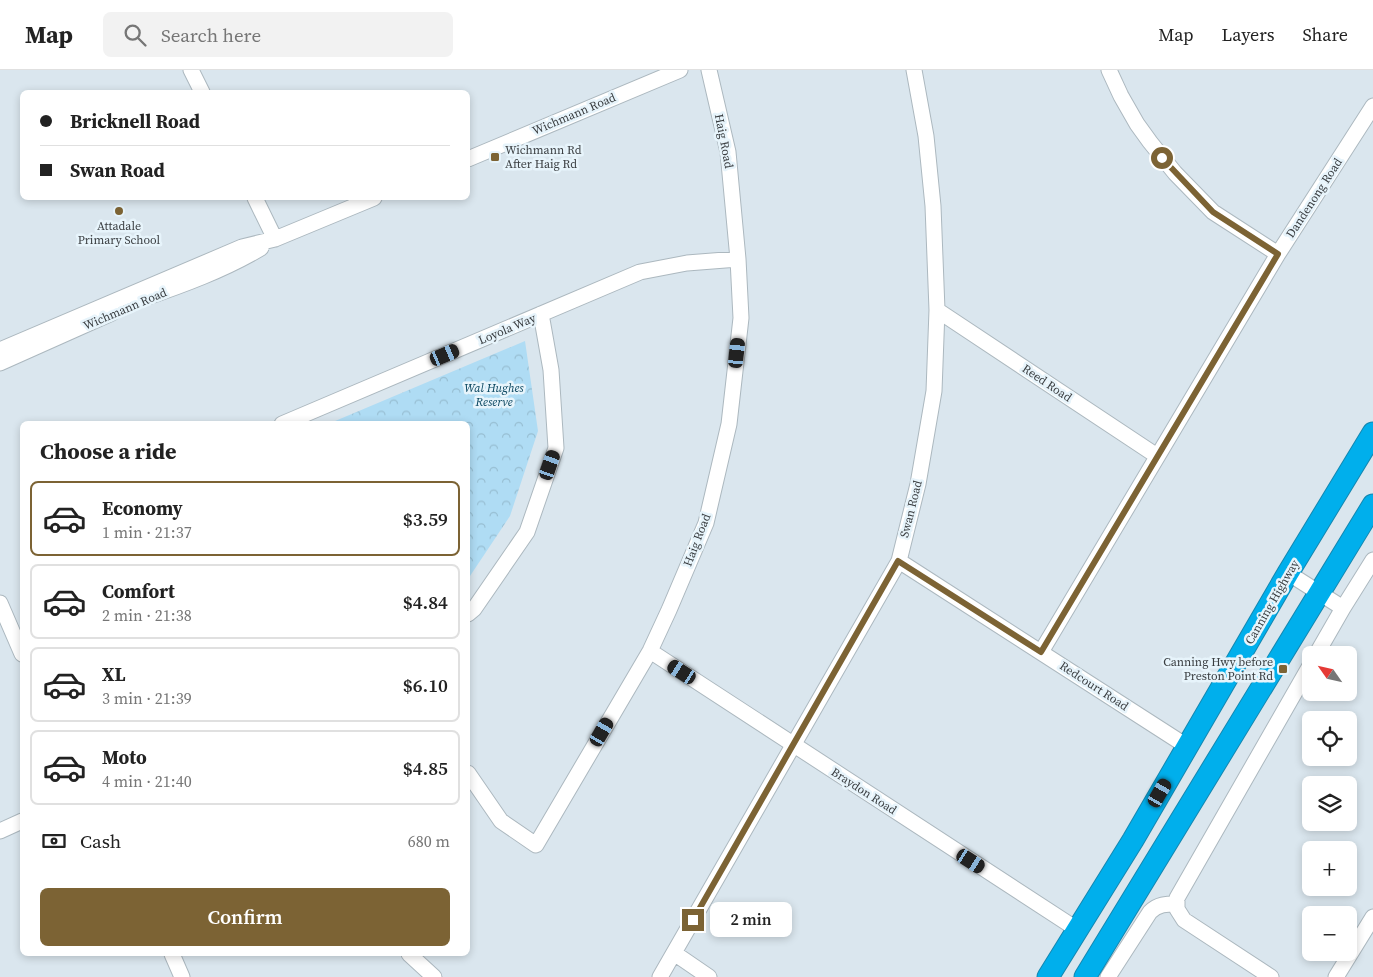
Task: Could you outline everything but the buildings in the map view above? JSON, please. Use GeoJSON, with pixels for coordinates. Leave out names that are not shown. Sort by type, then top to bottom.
{"type":"FeatureCollection","features":[{"type":"Feature","properties":{"kind":"highway","name":"Canning Highway"},"geometry":{"type":"LineString","coordinates":[[1048,977],[1134,840],[1288,573],[1373,433]]}},
{"type":"Feature","properties":{"kind":"highway"},"geometry":{"type":"LineString","coordinates":[[1086,977],[1373,505]]}},
{"type":"Feature","properties":{"kind":"street"},"geometry":{"type":"LineString","coordinates":[[191,70],[201,90]]}},
{"type":"Feature","properties":{"kind":"street","name":"Wichmann Road"},"geometry":{"type":"LineString","coordinates":[[470,158],[680,70]]}},
{"type":"Feature","properties":{"kind":"street","name":"Haig Road"},"geometry":{"type":"LineString","coordinates":[[470,776],[501,821],[536,845],[650,651],[706,522],[729,424],[740,318],[738,259],[728,152],[709,70]]}},
{"type":"Feature","properties":{"kind":"street","name":"Swan Road"},"geometry":{"type":"LineString","coordinates":[[660,977],[898,561],[918,484],[934,391],[937,310],[933,206],[926,136],[914,70]]}},
{"type":"Feature","properties":{"kind":"street"},"geometry":{"type":"LineString","coordinates":[[1110,70],[1121,96],[1137,124],[1175,173],[1213,212],[1278,254]]}},
{"type":"Feature","properties":{"kind":"street","name":"Dandenong Road"},"geometry":{"type":"LineString","coordinates":[[1041,652],[1278,254],[1373,106]]}},
{"type":"Feature","properties":{"kind":"street"},"geometry":{"type":"LineString","coordinates":[[256,200],[275,239]]}},
{"type":"Feature","properties":{"kind":"street","name":"Wichmann Road"},"geometry":{"type":"LineString","coordinates":[[0,363],[142,299],[185,284],[246,256],[275,239],[369,200]]}},
{"type":"Feature","properties":{"kind":"street","name":"Wichmann Road"},"geometry":{"type":"LineString","coordinates":[[0,350],[242,247],[275,239]]}},
{"type":"Feature","properties":{"kind":"street","name":"Loyola Way"},"geometry":{"type":"LineString","coordinates":[[289,421],[640,272],[687,263],[738,259]]}},
{"type":"Feature","properties":{"kind":"street","name":"Reed Road"},"geometry":{"type":"LineString","coordinates":[[937,310],[1157,456]]}},
{"type":"Feature","properties":{"kind":"street"},"geometry":{"type":"LineString","coordinates":[[470,612],[526,532],[556,448],[551,370],[541,314]]}},
{"type":"Feature","properties":{"kind":"street"},"geometry":{"type":"LineString","coordinates":[[1321,646],[1373,560]]}},
{"type":"Feature","properties":{"kind":"street","name":"Redcourt Road"},"geometry":{"type":"LineString","coordinates":[[898,561],[1188,747]]}},
{"type":"Feature","properties":{"kind":"street"},"geometry":{"type":"LineString","coordinates":[[1288,573],[1343,608]]}},
{"type":"Feature","properties":{"kind":"street"},"geometry":{"type":"LineString","coordinates":[[0,603],[20,649]]}},
{"type":"Feature","properties":{"kind":"street","name":"Braydon Road"},"geometry":{"type":"LineString","coordinates":[[650,651],[1078,930]]}},
{"type":"Feature","properties":{"kind":"street"},"geometry":{"type":"LineString","coordinates":[[1271,977],[1184,920],[1177,909],[1177,904],[1180,892],[1302,680]]}},
{"type":"Feature","properties":{"kind":"street"},"geometry":{"type":"LineString","coordinates":[[0,831],[20,822]]}},
{"type":"Feature","properties":{"kind":"street"},"geometry":{"type":"LineString","coordinates":[[1108,977],[1150,912],[1162,904],[1177,904]]}},
{"type":"Feature","properties":{"kind":"street"},"geometry":{"type":"LineString","coordinates":[[1336,977],[1373,918]]}},
{"type":"Feature","properties":{"kind":"street"},"geometry":{"type":"LineString","coordinates":[[674,954],[709,977]]}},
{"type":"Feature","properties":{"kind":"street"},"geometry":{"type":"LineString","coordinates":[[173,956],[182,977]]}},
{"type":"Feature","properties":{"kind":"street"},"geometry":{"type":"LineString","coordinates":[[411,956],[434,977]]}},
{"type":"Feature","properties":{"kind":"green space","name":"Wal Hughes Reserve"},"geometry":{"type":"Polygon","coordinates":[[[525,341],[538,431],[510,516],[470,576],[470,421],[335,421],[525,341]]]}},
{"type":"Feature","properties":{"kind":"place","name":"Wichmann Rd After Haig Rd"},"geometry":{"type":"Point","coordinates":[495,157]}},
{"type":"Feature","properties":{"kind":"place","name":"Attadale Primary School"},"geometry":{"type":"Point","coordinates":[119,211]}},
{"type":"Feature","properties":{"kind":"place","name":"Canning Hwy before Preston Point Rd"},"geometry":{"type":"Point","coordinates":[1283,669]}},
{"type":"Feature","properties":{"kind":"route"},"geometry":{"type":"LineString","coordinates":[[693,920],[898,561],[1041,652],[1278,254],[1213,212],[1162,158]]}}]}
